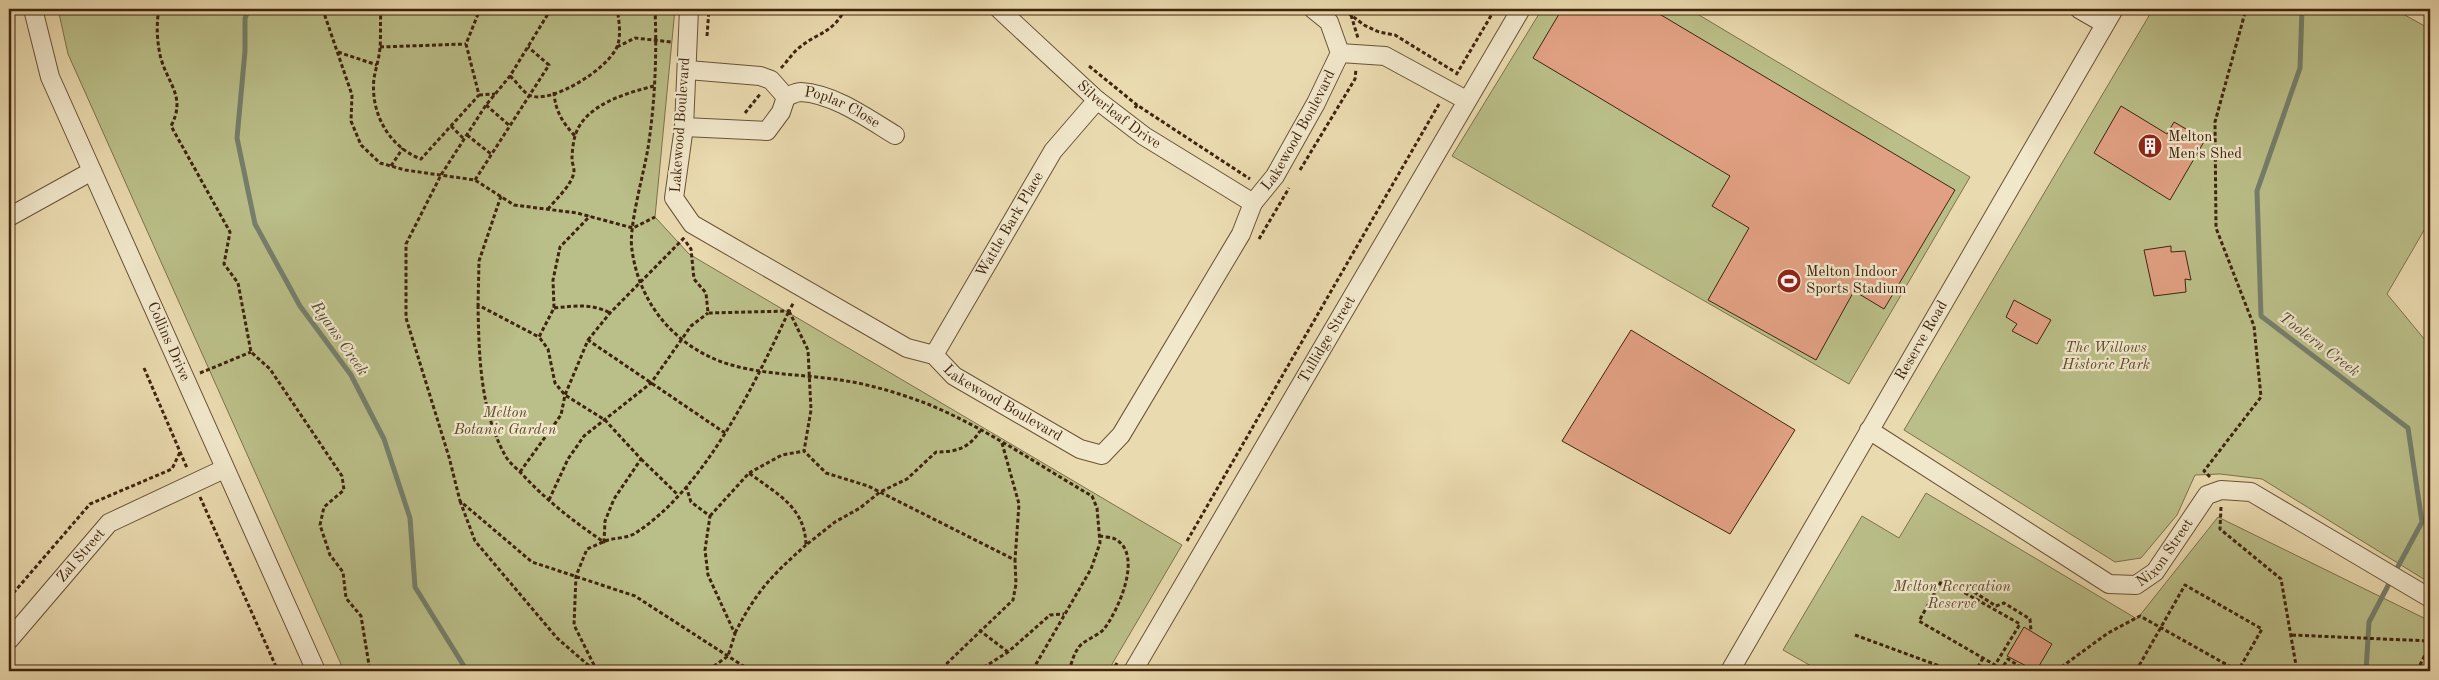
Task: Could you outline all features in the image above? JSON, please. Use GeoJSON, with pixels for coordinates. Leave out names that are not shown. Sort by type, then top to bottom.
{"type":"FeatureCollection","features":[{"type":"Feature","properties":{"kind":"street","name":"Collins Drive"},"geometry":{"type":"LineString","coordinates":[[33,9],[50,77],[184,380],[316,671]]}},
{"type":"Feature","properties":{"kind":"street","name":"Lakewood Boulevard"},"geometry":{"type":"LineString","coordinates":[[689,9],[686,45],[688,70],[684,127],[674,198],[688,232],[803,288],[907,348],[934,355],[954,376],[1080,450],[1102,455],[1121,435],[1241,234],[1252,204],[1275,176],[1316,104],[1348,54],[1329,22],[1313,9]]}},
{"type":"Feature","properties":{"kind":"street","name":"Silverleaf Drive"},"geometry":{"type":"LineString","coordinates":[[998,9],[1098,100],[1124,121],[1144,136],[1252,204]]}},
{"type":"Feature","properties":{"kind":"street","name":"Tullidge Street"},"geometry":{"type":"LineString","coordinates":[[1133,671],[1521,9]]}},
{"type":"Feature","properties":{"kind":"street"},"geometry":{"type":"LineString","coordinates":[[2079,9],[2109,16]]}},
{"type":"Feature","properties":{"kind":"street","name":"Reserve Road"},"geometry":{"type":"LineString","coordinates":[[1730,671],[2109,16]]}},
{"type":"Feature","properties":{"kind":"street"},"geometry":{"type":"LineString","coordinates":[[1348,54],[1385,56],[1466,100]]}},
{"type":"Feature","properties":{"kind":"street"},"geometry":{"type":"LineString","coordinates":[[684,127],[767,131],[781,112],[786,97],[771,80],[760,76],[688,70]]}},
{"type":"Feature","properties":{"kind":"street","name":"Poplar Close"},"geometry":{"type":"LineString","coordinates":[[786,97],[799,92],[820,96],[855,111],[895,134]]}},
{"type":"Feature","properties":{"kind":"street","name":"Wattle Bark Place"},"geometry":{"type":"LineString","coordinates":[[934,355],[1053,151],[1098,100]]}},
{"type":"Feature","properties":{"kind":"street"},"geometry":{"type":"LineString","coordinates":[[9,217],[92,171]]}},
{"type":"Feature","properties":{"kind":"street","name":"Nixon Street"},"geometry":{"type":"LineString","coordinates":[[1870,430],[2109,584],[2136,585],[2155,572],[2207,495],[2221,490]]}},
{"type":"Feature","properties":{"kind":"street","name":"Zal Street"},"geometry":{"type":"LineString","coordinates":[[9,640],[110,522],[224,468]]}},
{"type":"Feature","properties":{"kind":"street"},"geometry":{"type":"LineString","coordinates":[[2221,490],[2251,492],[2424,594]]}},
{"type":"Feature","properties":{"kind":"path"},"geometry":{"type":"LineString","coordinates":[[159,9],[156,24],[161,59],[175,94],[178,112],[171,126],[230,232],[224,264],[238,283],[250,352],[270,369],[342,476],[344,490],[324,507],[320,526],[330,555],[342,572],[346,598],[361,616],[365,653],[370,671]]}},
{"type":"Feature","properties":{"kind":"path"},"geometry":{"type":"LineString","coordinates":[[328,9],[325,16],[352,95],[351,121],[361,145],[380,163],[475,180],[514,205],[590,216],[633,228],[655,217]]}},
{"type":"Feature","properties":{"kind":"path"},"geometry":{"type":"LineString","coordinates":[[381,9],[380,47],[374,80],[375,106],[381,123],[403,148],[421,160],[479,95],[495,94]]}},
{"type":"Feature","properties":{"kind":"path"},"geometry":{"type":"LineString","coordinates":[[479,95],[466,44],[480,9]]}},
{"type":"Feature","properties":{"kind":"path"},"geometry":{"type":"LineString","coordinates":[[551,9],[510,76],[486,105],[441,175],[406,244],[406,318],[449,457],[460,501],[475,541],[557,638],[596,671]]}},
{"type":"Feature","properties":{"kind":"path"},"geometry":{"type":"LineString","coordinates":[[510,76],[530,95],[548,95],[586,80],[600,69],[619,43],[617,9]]}},
{"type":"Feature","properties":{"kind":"path"},"geometry":{"type":"LineString","coordinates":[[655,9],[654,86],[648,146],[631,249],[641,289],[658,317],[690,347],[723,362],[761,370],[874,387],[926,403],[980,430],[1092,496],[1097,508],[1100,543],[1091,569],[1032,671]]}},
{"type":"Feature","properties":{"kind":"path"},"geometry":{"type":"LineString","coordinates":[[706,44],[709,9]]}},
{"type":"Feature","properties":{"kind":"path"},"geometry":{"type":"LineString","coordinates":[[740,117],[799,47],[829,31],[840,19],[845,9]]}},
{"type":"Feature","properties":{"kind":"path"},"geometry":{"type":"LineString","coordinates":[[1344,9],[1378,32],[1396,36],[1457,74]]}},
{"type":"Feature","properties":{"kind":"path"},"geometry":{"type":"LineString","coordinates":[[1186,543],[1495,9]]}},
{"type":"Feature","properties":{"kind":"path"},"geometry":{"type":"LineString","coordinates":[[2246,9],[2215,122],[2216,228],[2254,326],[2260,397],[2204,471],[2221,490],[2220,530],[2282,579],[2297,671]]}},
{"type":"Feature","properties":{"kind":"path"},"geometry":{"type":"LineString","coordinates":[[1297,176],[1355,79],[1348,54],[1358,38],[1351,15]]}},
{"type":"Feature","properties":{"kind":"path"},"geometry":{"type":"LineString","coordinates":[[616,48],[635,38],[686,45]]}},
{"type":"Feature","properties":{"kind":"path"},"geometry":{"type":"LineString","coordinates":[[380,47],[466,44]]}},
{"type":"Feature","properties":{"kind":"path"},"geometry":{"type":"LineString","coordinates":[[475,180],[549,65],[528,47]]}},
{"type":"Feature","properties":{"kind":"path"},"geometry":{"type":"LineString","coordinates":[[338,52],[377,65]]}},
{"type":"Feature","properties":{"kind":"path"},"geometry":{"type":"LineString","coordinates":[[548,209],[570,180],[574,171],[572,159],[575,136],[593,112],[633,91],[654,86]]}},
{"type":"Feature","properties":{"kind":"path"},"geometry":{"type":"LineString","coordinates":[[554,92],[555,105],[564,124],[575,136]]}},
{"type":"Feature","properties":{"kind":"path"},"geometry":{"type":"LineString","coordinates":[[486,105],[510,126]]}},
{"type":"Feature","properties":{"kind":"path"},"geometry":{"type":"LineString","coordinates":[[1124,121],[1137,105],[1282,200]]}},
{"type":"Feature","properties":{"kind":"path"},"geometry":{"type":"LineString","coordinates":[[451,126],[464,140]]}},
{"type":"Feature","properties":{"kind":"path"},"geometry":{"type":"LineString","coordinates":[[467,135],[491,154]]}},
{"type":"Feature","properties":{"kind":"path"},"geometry":{"type":"LineString","coordinates":[[391,166],[403,148]]}},
{"type":"Feature","properties":{"kind":"path"},"geometry":{"type":"LineString","coordinates":[[1258,240],[1292,184]]}},
{"type":"Feature","properties":{"kind":"path"},"geometry":{"type":"LineString","coordinates":[[501,196],[479,261],[478,305],[483,391],[491,425],[507,459],[549,500],[604,542]]}},
{"type":"Feature","properties":{"kind":"path"},"geometry":{"type":"LineString","coordinates":[[539,336],[554,308],[553,280],[560,247],[590,216]]}},
{"type":"Feature","properties":{"kind":"path"},"geometry":{"type":"LineString","coordinates":[[520,472],[561,415],[565,395],[588,340],[639,282],[688,232]]}},
{"type":"Feature","properties":{"kind":"path"},"geometry":{"type":"LineString","coordinates":[[688,232],[694,278],[706,293],[708,312]]}},
{"type":"Feature","properties":{"kind":"path"},"geometry":{"type":"LineString","coordinates":[[596,671],[574,625],[576,576],[587,549],[604,542],[632,535],[668,506],[678,495],[725,433],[761,370],[789,311],[803,288]]}},
{"type":"Feature","properties":{"kind":"path"},"geometry":{"type":"LineString","coordinates":[[478,305],[539,336],[548,349],[549,364],[555,383],[565,395],[605,420],[678,495]]}},
{"type":"Feature","properties":{"kind":"path"},"geometry":{"type":"LineString","coordinates":[[554,308],[597,306],[610,314]]}},
{"type":"Feature","properties":{"kind":"path"},"geometry":{"type":"LineString","coordinates":[[549,500],[568,459],[584,436],[651,383],[691,326],[708,312],[789,311]]}},
{"type":"Feature","properties":{"kind":"path"},"geometry":{"type":"LineString","coordinates":[[789,311],[808,350],[810,410],[804,452]]}},
{"type":"Feature","properties":{"kind":"path"},"geometry":{"type":"LineString","coordinates":[[588,340],[725,433]]}},
{"type":"Feature","properties":{"kind":"path"},"geometry":{"type":"LineString","coordinates":[[184,380],[250,352]]}},
{"type":"Feature","properties":{"kind":"path"},"geometry":{"type":"LineString","coordinates":[[144,368],[193,483],[278,671]]}},
{"type":"Feature","properties":{"kind":"path"},"geometry":{"type":"LineString","coordinates":[[707,671],[728,656],[735,634],[752,600],[775,572],[834,522],[860,508],[880,492],[907,478],[936,452],[948,452],[972,444],[980,430]]}},
{"type":"Feature","properties":{"kind":"path"},"geometry":{"type":"LineString","coordinates":[[938,671],[979,630],[1013,600],[1016,584],[1015,560],[1019,504],[1002,443]]}},
{"type":"Feature","properties":{"kind":"path"},"geometry":{"type":"LineString","coordinates":[[735,634],[708,575],[705,550],[710,516],[749,473],[782,455],[804,452]]}},
{"type":"Feature","properties":{"kind":"path"},"geometry":{"type":"LineString","coordinates":[[804,452],[826,473],[880,492],[1015,560]]}},
{"type":"Feature","properties":{"kind":"path"},"geometry":{"type":"LineString","coordinates":[[604,542],[605,522],[614,499],[641,459]]}},
{"type":"Feature","properties":{"kind":"path"},"geometry":{"type":"LineString","coordinates":[[749,473],[793,507],[806,528],[806,545]]}},
{"type":"Feature","properties":{"kind":"path"},"geometry":{"type":"LineString","coordinates":[[686,485],[691,502],[710,516]]}},
{"type":"Feature","properties":{"kind":"path"},"geometry":{"type":"LineString","coordinates":[[460,501],[532,562],[635,596],[751,671]]}},
{"type":"Feature","properties":{"kind":"path"},"geometry":{"type":"LineString","coordinates":[[1069,671],[1077,649],[1103,630],[1118,608],[1126,580],[1129,562],[1122,546],[1115,539],[1100,536]]}},
{"type":"Feature","properties":{"kind":"path"},"geometry":{"type":"LineString","coordinates":[[1974,592],[2020,624],[1996,665],[1919,620],[1942,580],[1995,608]]}},
{"type":"Feature","properties":{"kind":"path"},"geometry":{"type":"LineString","coordinates":[[2056,671],[2108,633],[2140,616],[2161,628],[2238,671],[2262,628],[2185,585],[2161,628],[2136,671]]}},
{"type":"Feature","properties":{"kind":"path"},"geometry":{"type":"LineString","coordinates":[[1995,608],[2004,603],[2030,619],[2031,632]]}},
{"type":"Feature","properties":{"kind":"path"},"geometry":{"type":"LineString","coordinates":[[978,671],[1008,652],[1050,615],[1064,614]]}},
{"type":"Feature","properties":{"kind":"path"},"geometry":{"type":"LineString","coordinates":[[979,630],[1008,652]]}},
{"type":"Feature","properties":{"kind":"path"},"geometry":{"type":"LineString","coordinates":[[1855,635],[1953,671]]}},
{"type":"Feature","properties":{"kind":"path"},"geometry":{"type":"LineString","coordinates":[[2292,635],[2430,640]]}},
{"type":"Feature","properties":{"kind":"path"},"geometry":{"type":"LineString","coordinates":[[2417,671],[2430,645]]}},
{"type":"Feature","properties":{"kind":"path"},"geometry":{"type":"LineString","coordinates":[[1112,671],[1122,654]]}},
{"type":"Feature","properties":{"kind":"path"},"geometry":{"type":"LineString","coordinates":[[1983,658],[1979,665],[1989,671]]}},
{"type":"Feature","properties":{"kind":"path"},"geometry":{"type":"LineString","coordinates":[[2000,671],[2008,660],[2025,671]]}},
{"type":"Feature","properties":{"kind":"green space","name":"Melton Botanic Garden"},"geometry":{"type":"Polygon","coordinates":[[[58,9],[675,9],[655,217],[689,254],[1182,545],[1108,671],[344,671],[68,54],[58,9]]]}},
{"type":"Feature","properties":{"kind":"green space","name":"Melton Indoor Sports Stadium"},"geometry":{"type":"Polygon","coordinates":[[[1542,9],[1689,9],[1970,177],[1849,384],[1452,156],[1542,9]]]}},
{"type":"Feature","properties":{"kind":"green space","name":"The Willows Historic Park"},"geometry":{"type":"Polygon","coordinates":[[[2153,9],[2394,9],[2430,29],[2430,220],[2387,294],[2430,346],[2430,583],[2262,479],[2220,474],[2195,475],[2177,515],[2141,558],[2115,562],[1904,430],[2153,9]]]}},
{"type":"Feature","properties":{"kind":"green space","name":"Melton Recreation Reserve"},"geometry":{"type":"Polygon","coordinates":[[[1926,493],[2137,619],[2218,517],[2430,621],[2430,671],[1820,671],[1783,650],[1862,516],[1899,538],[1926,493]]]}},
{"type":"Feature","properties":{"kind":"building","name":"Melton Indoor Sports Stadium"},"geometry":{"type":"Polygon","coordinates":[[[1562,9],[1651,9],[1955,190],[1884,309],[1854,291],[1816,360],[1708,300],[1749,228],[1712,206],[1730,176],[1533,58],[1562,9]]]}},
{"type":"Feature","properties":{"kind":"building","name":"Melton Men's Shed"},"geometry":{"type":"Polygon","coordinates":[[[2121,106],[2167,134],[2174,122],[2205,140],[2170,200],[2094,153],[2121,106]]]}},
{"type":"Feature","properties":{"kind":"building"},"geometry":{"type":"Polygon","coordinates":[[[2171,246],[2171,252],[2185,251],[2191,280],[2185,279],[2186,292],[2154,296],[2144,250],[2171,246]]]}},
{"type":"Feature","properties":{"kind":"building"},"geometry":{"type":"Polygon","coordinates":[[[2014,300],[2051,320],[2037,344],[2012,331],[2017,324],[2006,317],[2014,300]]]}},
{"type":"Feature","properties":{"kind":"building"},"geometry":{"type":"Polygon","coordinates":[[[1631,330],[1795,430],[1730,534],[1562,441],[1631,330]]]}},
{"type":"Feature","properties":{"kind":"building"},"geometry":{"type":"Polygon","coordinates":[[[2024,627],[2052,644],[2036,671],[2007,656],[2024,627]]]}},
{"type":"Feature","properties":{"kind":"waterway","name":"Ryans Creek"},"geometry":{"type":"LineString","coordinates":[[248,9],[245,19],[245,51],[237,138],[255,224],[300,306],[351,375],[384,439],[410,518],[415,587],[467,671]]}},
{"type":"Feature","properties":{"kind":"waterway","name":"Toolern Creek"},"geometry":{"type":"LineString","coordinates":[[2302,9],[2300,68],[2257,191],[2261,316],[2408,428],[2422,522],[2395,572]]}},
{"type":"Feature","properties":{"kind":"waterway","name":"Toolern Creek"},"geometry":{"type":"LineString","coordinates":[[2366,671],[2369,622],[2391,580]]}},
{"type":"Feature","properties":{"kind":"place","name":"Melton Men's Shed"},"geometry":{"type":"Point","coordinates":[2150,146]}},
{"type":"Feature","properties":{"kind":"place","name":"Melton Indoor Sports Stadium"},"geometry":{"type":"Point","coordinates":[1789,281]}}]}
